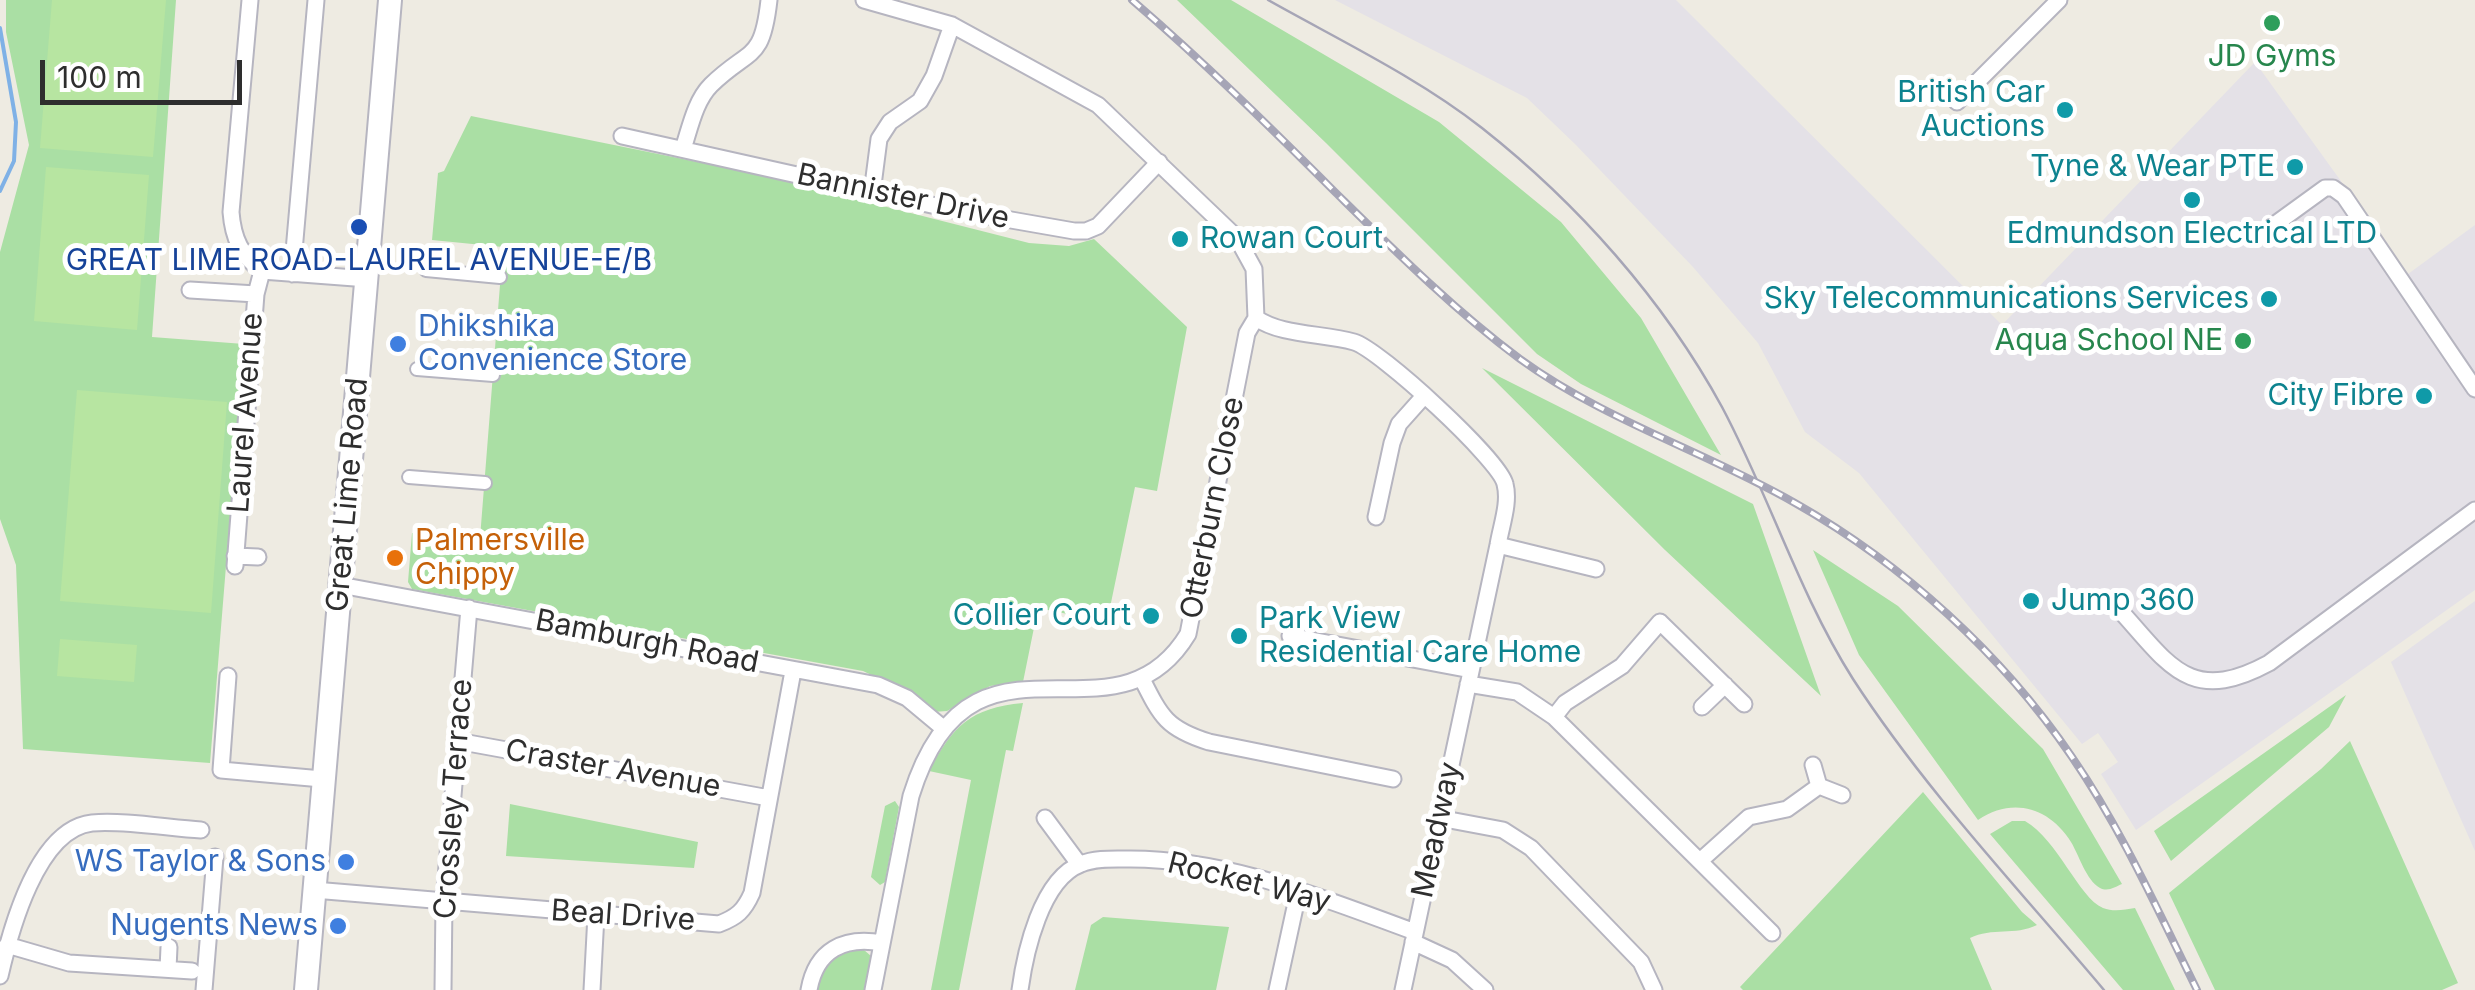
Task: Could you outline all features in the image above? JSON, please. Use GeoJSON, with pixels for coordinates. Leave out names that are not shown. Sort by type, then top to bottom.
{"type":"FeatureCollection","features":[{"type":"Feature","properties":{"kind":"main road","name":"Great Lime Road"},"geometry":{"type":"LineString","coordinates":[[306,990],[390,0]]}},
{"type":"Feature","properties":{"kind":"street","name":"Laurel Avenue"},"geometry":{"type":"LineString","coordinates":[[250,0],[224,226],[248,261],[262,271],[368,279]]}},
{"type":"Feature","properties":{"kind":"street"},"geometry":{"type":"LineString","coordinates":[[292,274],[316,0]]}},
{"type":"Feature","properties":{"kind":"street"},"geometry":{"type":"LineString","coordinates":[[683,149],[700,101],[710,86],[753,54],[765,35],[769,0]]}},
{"type":"Feature","properties":{"kind":"street"},"geometry":{"type":"LineString","coordinates":[[1957,102],[2059,0]]}},
{"type":"Feature","properties":{"kind":"street"},"geometry":{"type":"LineString","coordinates":[[872,1],[952,25],[1098,106],[1237,238],[1250,256],[1256,279],[1256,318]]}},
{"type":"Feature","properties":{"kind":"street"},"geometry":{"type":"LineString","coordinates":[[872,192],[879,138],[890,122],[920,101],[934,76],[952,25]]}},
{"type":"Feature","properties":{"kind":"street","name":"Bannister Drive"},"geometry":{"type":"LineString","coordinates":[[622,136],[954,210],[1086,230],[1098,226],[1159,162]]}},
{"type":"Feature","properties":{"kind":"street"},"geometry":{"type":"LineString","coordinates":[[2274,225],[2325,188],[2333,188],[2344,196],[2475,389]]}},
{"type":"Feature","properties":{"kind":"street"},"geometry":{"type":"LineString","coordinates":[[426,270],[500,277]]}},
{"type":"Feature","properties":{"kind":"street","name":"Laurel Avenue"},"geometry":{"type":"LineString","coordinates":[[258,557],[235,561],[256,294],[262,271]]}},
{"type":"Feature","properties":{"kind":"street"},"geometry":{"type":"LineString","coordinates":[[190,290],[256,294]]}},
{"type":"Feature","properties":{"kind":"street","name":"Meadway"},"geometry":{"type":"LineString","coordinates":[[1256,318],[1271,326],[1356,342],[1392,364],[1501,473],[1506,496],[1498,545],[1403,990]]}},
{"type":"Feature","properties":{"kind":"street","name":"Otterburn Close"},"geometry":{"type":"LineString","coordinates":[[1142,680],[1164,666],[1188,634],[1247,333],[1256,318]]}},
{"type":"Feature","properties":{"kind":"street"},"geometry":{"type":"LineString","coordinates":[[417,369],[493,375]]}},
{"type":"Feature","properties":{"kind":"street"},"geometry":{"type":"LineString","coordinates":[[1376,517],[1399,424],[1424,396]]}},
{"type":"Feature","properties":{"kind":"street"},"geometry":{"type":"LineString","coordinates":[[409,478],[485,483]]}},
{"type":"Feature","properties":{"kind":"street"},"geometry":{"type":"LineString","coordinates":[[2114,604],[2177,672],[2208,682],[2246,675],[2269,663],[2475,510]]}},
{"type":"Feature","properties":{"kind":"street"},"geometry":{"type":"LineString","coordinates":[[1498,545],[1596,569]]}},
{"type":"Feature","properties":{"kind":"street","name":"Bamburgh Road"},"geometry":{"type":"LineString","coordinates":[[340,585],[878,685],[907,698],[943,728]]}},
{"type":"Feature","properties":{"kind":"street","name":"Crossley Terrace"},"geometry":{"type":"LineString","coordinates":[[442,990],[444,901],[469,608]]}},
{"type":"Feature","properties":{"kind":"street"},"geometry":{"type":"LineString","coordinates":[[1554,717],[1565,703],[1622,666],[1660,622],[1744,704]]}},
{"type":"Feature","properties":{"kind":"street"},"geometry":{"type":"LineString","coordinates":[[1290,636],[1518,692],[1554,717],[1772,933]]}},
{"type":"Feature","properties":{"kind":"street","name":"Beal Drive"},"geometry":{"type":"LineString","coordinates":[[314,890],[719,924],[736,918],[752,894],[794,671]]}},
{"type":"Feature","properties":{"kind":"street"},"geometry":{"type":"LineString","coordinates":[[228,676],[221,770],[322,778]]}},
{"type":"Feature","properties":{"kind":"street"},"geometry":{"type":"LineString","coordinates":[[872,990],[910,796],[920,766],[943,728],[957,713],[984,696],[1008,690],[1128,685],[1142,680],[1163,720],[1182,734],[1393,779]]}},
{"type":"Feature","properties":{"kind":"street"},"geometry":{"type":"LineString","coordinates":[[1702,708],[1724,685]]}},
{"type":"Feature","properties":{"kind":"street","name":"Craster Avenue"},"geometry":{"type":"LineString","coordinates":[[457,741],[769,798]]}},
{"type":"Feature","properties":{"kind":"street"},"geometry":{"type":"LineString","coordinates":[[1814,765],[1819,786]]}},
{"type":"Feature","properties":{"kind":"street"},"geometry":{"type":"LineString","coordinates":[[1700,861],[1749,817],[1787,810],[1819,786]]}},
{"type":"Feature","properties":{"kind":"street"},"geometry":{"type":"LineString","coordinates":[[1819,786],[1842,795]]}},
{"type":"Feature","properties":{"kind":"street"},"geometry":{"type":"LineString","coordinates":[[1020,990],[1030,938],[1045,903],[1079,864],[1045,818]]}},
{"type":"Feature","properties":{"kind":"street"},"geometry":{"type":"LineString","coordinates":[[1440,818],[1502,830],[1531,848],[1642,962],[1654,990]]}},
{"type":"Feature","properties":{"kind":"street"},"geometry":{"type":"LineString","coordinates":[[0,976],[8,944],[37,872],[49,849],[66,834],[91,823],[201,830]]}},
{"type":"Feature","properties":{"kind":"street"},"geometry":{"type":"LineString","coordinates":[[174,849],[175,828]]}},
{"type":"Feature","properties":{"kind":"street"},"geometry":{"type":"LineString","coordinates":[[204,990],[214,857]]}},
{"type":"Feature","properties":{"kind":"street","name":"Rocket Way"},"geometry":{"type":"LineString","coordinates":[[1079,864],[1146,858],[1205,865],[1299,889],[1414,937],[1452,960],[1485,990]]}},
{"type":"Feature","properties":{"kind":"street"},"geometry":{"type":"LineString","coordinates":[[1277,990],[1299,889]]}},
{"type":"Feature","properties":{"kind":"street"},"geometry":{"type":"LineString","coordinates":[[592,990],[596,915]]}},
{"type":"Feature","properties":{"kind":"street"},"geometry":{"type":"LineString","coordinates":[[809,990],[817,963],[832,948],[853,940],[882,942]]}},
{"type":"Feature","properties":{"kind":"street"},"geometry":{"type":"LineString","coordinates":[[8,944],[69,963],[192,971]]}},
{"type":"Feature","properties":{"kind":"street"},"geometry":{"type":"LineString","coordinates":[[168,969],[169,947]]}},
{"type":"Feature","properties":{"kind":"shaded area"},"geometry":{"type":"Polygon","coordinates":[[[1335,0],[1676,0],[2002,325],[2255,62],[2408,274],[2475,225],[2475,590],[2136,830],[2101,774],[2118,762],[2098,733],[2082,744],[1859,473],[1805,432],[1758,343],[1693,267],[1575,144],[1527,98],[1335,0]]]}},
{"type":"Feature","properties":{"kind":"shaded area"},"geometry":{"type":"Polygon","coordinates":[[[2475,601],[2475,851],[2391,662],[2475,601]]]}},
{"type":"Feature","properties":{"kind":"green space"},"geometry":{"type":"Polygon","coordinates":[[[6,0],[176,0],[152,337],[244,344],[210,763],[23,749],[16,565],[0,519],[0,252],[29,145],[6,32],[6,0]]]}},
{"type":"Feature","properties":{"kind":"green space"},"geometry":{"type":"Polygon","coordinates":[[[52,0],[166,0],[153,157],[40,148],[52,0]]]}},
{"type":"Feature","properties":{"kind":"green space"},"geometry":{"type":"Polygon","coordinates":[[[1177,0],[1231,0],[1439,122],[1561,222],[1641,318],[1721,455],[1581,384],[1537,354],[1177,0]]]}},
{"type":"Feature","properties":{"kind":"green space"},"geometry":{"type":"Polygon","coordinates":[[[471,116],[757,174],[1029,243],[1069,246],[1094,239],[1187,327],[1157,491],[1135,487],[1107,622],[1038,608],[1023,682],[990,686],[947,711],[933,712],[905,691],[863,671],[412,589],[408,582],[412,533],[480,538],[503,247],[432,240],[438,173],[444,171],[471,116]]]}},
{"type":"Feature","properties":{"kind":"green space"},"geometry":{"type":"Polygon","coordinates":[[[46,167],[149,175],[137,330],[34,321],[46,167]]]}},
{"type":"Feature","properties":{"kind":"green space"},"geometry":{"type":"Polygon","coordinates":[[[1482,368],[1753,504],[1821,696],[1665,550],[1482,368]]]}},
{"type":"Feature","properties":{"kind":"green space"},"geometry":{"type":"Polygon","coordinates":[[[77,390],[227,402],[211,613],[60,601],[77,390]]]}},
{"type":"Feature","properties":{"kind":"green space"},"geometry":{"type":"Polygon","coordinates":[[[1813,550],[1898,606],[2043,749],[2122,884],[2106,889],[2095,884],[2062,830],[2041,814],[2029,809],[2004,809],[1978,820],[1859,655],[1813,550]]]}},
{"type":"Feature","properties":{"kind":"green space"},"geometry":{"type":"Polygon","coordinates":[[[60,639],[137,645],[134,682],[57,676],[60,639]]]}},
{"type":"Feature","properties":{"kind":"green space"},"geometry":{"type":"Polygon","coordinates":[[[2346,695],[2329,727],[2171,861],[2154,831],[2346,695]]]}},
{"type":"Feature","properties":{"kind":"green space"},"geometry":{"type":"Polygon","coordinates":[[[1023,703],[1013,751],[1006,750],[959,990],[931,990],[971,780],[929,771],[946,742],[965,722],[989,709],[1023,703]]]}},
{"type":"Feature","properties":{"kind":"green space"},"geometry":{"type":"Polygon","coordinates":[[[2350,741],[2458,983],[2442,990],[2215,990],[2169,893],[2350,741]]]}},
{"type":"Feature","properties":{"kind":"green space"},"geometry":{"type":"Polygon","coordinates":[[[1923,792],[2037,925],[1970,938],[1992,990],[1743,990],[1740,987],[1923,792]]]}},
{"type":"Feature","properties":{"kind":"green space"},"geometry":{"type":"Polygon","coordinates":[[[895,801],[899,807],[885,882],[880,885],[871,877],[885,806],[895,801]]]}},
{"type":"Feature","properties":{"kind":"green space"},"geometry":{"type":"Polygon","coordinates":[[[510,804],[698,842],[694,868],[506,856],[510,804]]]}},
{"type":"Feature","properties":{"kind":"green space"},"geometry":{"type":"Polygon","coordinates":[[[2012,821],[2025,821],[2037,830],[2094,902],[2111,910],[2135,908],[2175,990],[2123,990],[1990,834],[2012,821]]]}},
{"type":"Feature","properties":{"kind":"green space"},"geometry":{"type":"Polygon","coordinates":[[[1103,917],[1229,927],[1216,990],[1075,990],[1091,925],[1103,917]]]}},
{"type":"Feature","properties":{"kind":"green space"},"geometry":{"type":"Polygon","coordinates":[[[855,950],[864,950],[871,956],[864,990],[818,990],[830,964],[855,950]]]}},
{"type":"Feature","properties":{"kind":"waterway"},"geometry":{"type":"LineString","coordinates":[[0,28],[16,122],[14,161],[0,191]]}},
{"type":"Feature","properties":{"kind":"tram line"},"geometry":{"type":"LineString","coordinates":[[1268,0],[1457,109],[1551,188],[1616,255],[1673,328],[1722,407],[1816,613],[1853,679],[1942,800],[2104,990]]}},
{"type":"Feature","properties":{"kind":"railway"},"geometry":{"type":"LineString","coordinates":[[1132,0],[1425,279],[1520,359],[1620,418],[1795,503],[1874,554],[1948,614],[2014,682],[2072,757],[2123,842],[2197,990]]}},
{"type":"Feature","properties":{"kind":"place","name":"JD Gyms"},"geometry":{"type":"Point","coordinates":[2272,23]}},
{"type":"Feature","properties":{"kind":"place","name":"British Car Auctions"},"geometry":{"type":"Point","coordinates":[2065,110]}},
{"type":"Feature","properties":{"kind":"place","name":"Tyne & Wear PTE"},"geometry":{"type":"Point","coordinates":[2295,167]}},
{"type":"Feature","properties":{"kind":"place","name":"Edmundson Electrical LTD"},"geometry":{"type":"Point","coordinates":[2192,200]}},
{"type":"Feature","properties":{"kind":"place","name":"GREAT LIME ROAD-LAUREL AVENUE-E/B"},"geometry":{"type":"Point","coordinates":[359,227]}},
{"type":"Feature","properties":{"kind":"place","name":"Rowan Court"},"geometry":{"type":"Point","coordinates":[1180,239]}},
{"type":"Feature","properties":{"kind":"place","name":"Sky Telecommunications Services"},"geometry":{"type":"Point","coordinates":[2269,299]}},
{"type":"Feature","properties":{"kind":"place","name":"Aqua School NE"},"geometry":{"type":"Point","coordinates":[2243,341]}},
{"type":"Feature","properties":{"kind":"place","name":"Dhikshika Convenience Store"},"geometry":{"type":"Point","coordinates":[398,344]}},
{"type":"Feature","properties":{"kind":"place","name":"City Fibre"},"geometry":{"type":"Point","coordinates":[2424,396]}},
{"type":"Feature","properties":{"kind":"place","name":"Palmersville Chippy"},"geometry":{"type":"Point","coordinates":[395,558]}},
{"type":"Feature","properties":{"kind":"place","name":"Jump 360"},"geometry":{"type":"Point","coordinates":[2031,601]}},
{"type":"Feature","properties":{"kind":"place","name":"Collier Court"},"geometry":{"type":"Point","coordinates":[1151,616]}},
{"type":"Feature","properties":{"kind":"place","name":"Park View Residential Care Home"},"geometry":{"type":"Point","coordinates":[1239,636]}},
{"type":"Feature","properties":{"kind":"place","name":"WS Taylor & Sons"},"geometry":{"type":"Point","coordinates":[346,862]}},
{"type":"Feature","properties":{"kind":"place","name":"Nugents News"},"geometry":{"type":"Point","coordinates":[338,926]}}]}
